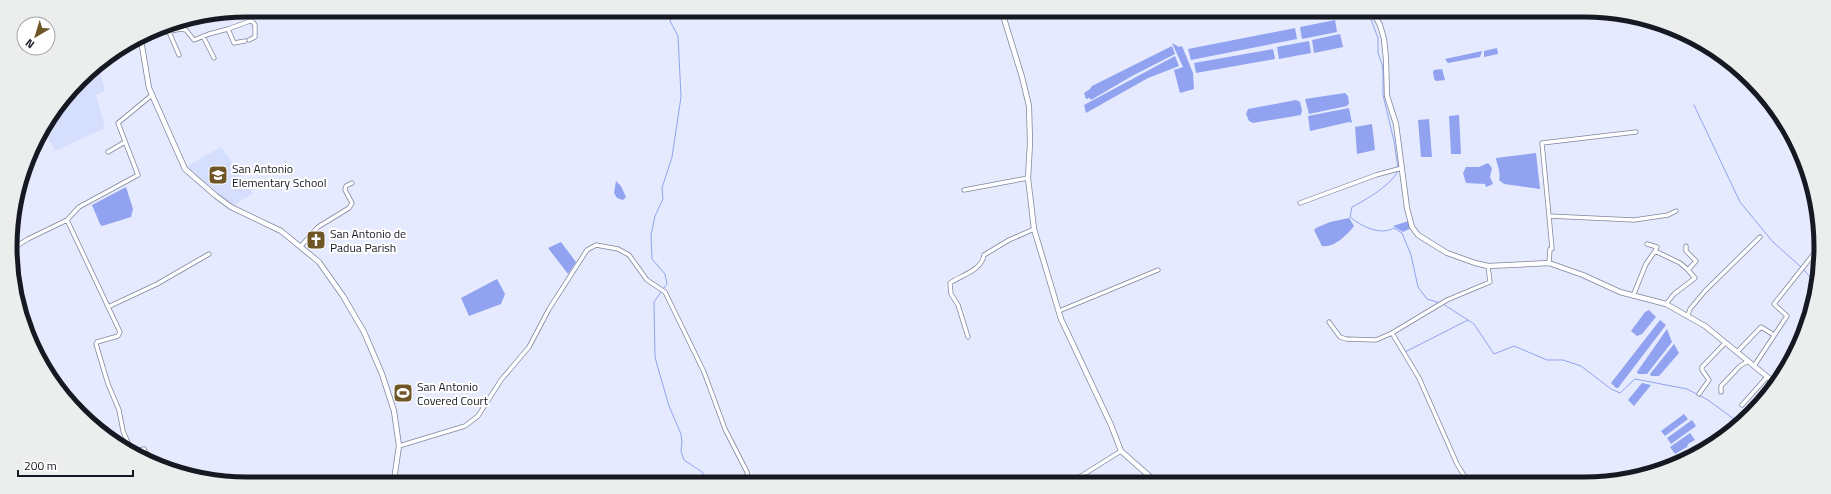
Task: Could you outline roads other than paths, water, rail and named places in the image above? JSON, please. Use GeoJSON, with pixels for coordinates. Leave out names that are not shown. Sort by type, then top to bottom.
{"type":"FeatureCollection","features":[{"type":"Feature","properties":{"kind":"street"},"geometry":{"type":"LineString","coordinates":[[1004,17],[1022,77],[1029,106],[1030,143],[1028,178],[1034,229],[1059,312],[1073,347],[1111,425],[1121,451],[1150,477]]}},
{"type":"Feature","properties":{"kind":"street"},"geometry":{"type":"LineString","coordinates":[[1376,17],[1380,25],[1384,39],[1387,96],[1396,124],[1410,220],[1418,235],[1447,253],[1488,266],[1549,263],[1570,269],[1620,292],[1666,304],[1688,315],[1726,343],[1771,380]]}},
{"type":"Feature","properties":{"kind":"street"},"geometry":{"type":"LineString","coordinates":[[179,55],[168,32],[181,29],[186,30],[194,40],[253,22],[256,34],[255,37],[249,40]]}},
{"type":"Feature","properties":{"kind":"street"},"geometry":{"type":"LineString","coordinates":[[228,29],[234,43],[245,41]]}},
{"type":"Feature","properties":{"kind":"street"},"geometry":{"type":"LineString","coordinates":[[203,36],[214,58]]}},
{"type":"Feature","properties":{"kind":"street"},"geometry":{"type":"LineString","coordinates":[[143,42],[149,88],[185,168],[203,187],[232,207],[281,231],[301,246],[326,271],[364,332],[390,394],[399,446],[394,477]]}},
{"type":"Feature","properties":{"kind":"street"},"geometry":{"type":"LineString","coordinates":[[17,246],[67,220],[79,207],[138,175],[118,123],[152,95]]}},
{"type":"Feature","properties":{"kind":"street"},"geometry":{"type":"LineString","coordinates":[[1549,263],[1550,250],[1552,249],[1542,143],[1636,132]]}},
{"type":"Feature","properties":{"kind":"street"},"geometry":{"type":"LineString","coordinates":[[108,152],[125,142]]}},
{"type":"Feature","properties":{"kind":"street"},"geometry":{"type":"LineString","coordinates":[[1300,203],[1402,168]]}},
{"type":"Feature","properties":{"kind":"street"},"geometry":{"type":"LineString","coordinates":[[964,190],[1028,178]]}},
{"type":"Feature","properties":{"kind":"street"},"geometry":{"type":"LineString","coordinates":[[301,246],[318,227],[349,208],[352,203],[345,190],[346,186],[352,183]]}},
{"type":"Feature","properties":{"kind":"street"},"geometry":{"type":"LineString","coordinates":[[1549,216],[1632,220],[1668,215],[1676,211]]}},
{"type":"Feature","properties":{"kind":"street"},"geometry":{"type":"LineString","coordinates":[[67,220],[120,332],[120,334],[97,342],[96,347],[108,384],[119,410],[123,431],[129,444]]}},
{"type":"Feature","properties":{"kind":"street"},"geometry":{"type":"LineString","coordinates":[[968,337],[958,305],[951,294],[950,282],[978,267],[983,260],[984,255],[991,249],[1034,229]]}},
{"type":"Feature","properties":{"kind":"street"},"geometry":{"type":"LineString","coordinates":[[1688,315],[1690,309],[1705,291],[1760,237]]}},
{"type":"Feature","properties":{"kind":"street"},"geometry":{"type":"LineString","coordinates":[[1633,296],[1646,264],[1657,246],[1647,244]]}},
{"type":"Feature","properties":{"kind":"street"},"geometry":{"type":"LineString","coordinates":[[399,446],[465,426],[478,416],[501,380],[529,347],[549,309],[592,246],[610,246],[629,255],[648,280],[665,292],[704,372],[725,429],[747,472],[748,477]]}},
{"type":"Feature","properties":{"kind":"street"},"geometry":{"type":"LineString","coordinates":[[1686,246],[1686,251],[1696,261],[1688,270]]}},
{"type":"Feature","properties":{"kind":"street"},"geometry":{"type":"LineString","coordinates":[[1654,251],[1680,263],[1695,276],[1694,280],[1674,294],[1666,304]]}},
{"type":"Feature","properties":{"kind":"street"},"geometry":{"type":"LineString","coordinates":[[108,308],[157,284],[209,254]]}},
{"type":"Feature","properties":{"kind":"street"},"geometry":{"type":"LineString","coordinates":[[1754,366],[1787,316],[1774,304],[1814,254]]}},
{"type":"Feature","properties":{"kind":"street"},"geometry":{"type":"LineString","coordinates":[[1329,322],[1340,337],[1346,339],[1376,340],[1392,333],[1447,300],[1490,282],[1488,266]]}},
{"type":"Feature","properties":{"kind":"street"},"geometry":{"type":"LineString","coordinates":[[1059,312],[1158,270]]}},
{"type":"Feature","properties":{"kind":"street"},"geometry":{"type":"LineString","coordinates":[[1737,352],[1761,327],[1774,335]]}},
{"type":"Feature","properties":{"kind":"street"},"geometry":{"type":"LineString","coordinates":[[1392,333],[1418,378],[1465,477]]}},
{"type":"Feature","properties":{"kind":"street"},"geometry":{"type":"LineString","coordinates":[[1699,394],[1710,380],[1702,370],[1702,367],[1726,343]]}},
{"type":"Feature","properties":{"kind":"street"},"geometry":{"type":"LineString","coordinates":[[1721,392],[1721,386],[1740,366],[1748,361]]}},
{"type":"Feature","properties":{"kind":"street"},"geometry":{"type":"LineString","coordinates":[[1742,405],[1767,377]]}},
{"type":"Feature","properties":{"kind":"street"},"geometry":{"type":"LineString","coordinates":[[1079,477],[1121,451]]}},
{"type":"Feature","properties":{"kind":"water"},"geometry":{"type":"Polygon","coordinates":[[[1335,20],[1337,32],[1302,39],[1300,27],[1335,20]]]}},
{"type":"Feature","properties":{"kind":"water"},"geometry":{"type":"Polygon","coordinates":[[[1295,28],[1297,39],[1191,60],[1188,49],[1295,28]]]}},
{"type":"Feature","properties":{"kind":"water"},"geometry":{"type":"Polygon","coordinates":[[[1340,34],[1343,47],[1314,53],[1312,40],[1340,34]]]}},
{"type":"Feature","properties":{"kind":"water"},"geometry":{"type":"Polygon","coordinates":[[[1309,41],[1311,53],[1279,59],[1277,47],[1309,41]]]}},
{"type":"Feature","properties":{"kind":"water"},"geometry":{"type":"Polygon","coordinates":[[[1172,43],[1179,47],[1182,46],[1193,73],[1194,89],[1180,93],[1174,70],[1183,67],[1172,43]]]}},
{"type":"Feature","properties":{"kind":"water"},"geometry":{"type":"Polygon","coordinates":[[[1172,46],[1175,54],[1132,76],[1091,100],[1090,98],[1086,99],[1084,93],[1092,86],[1172,46]]]}},
{"type":"Feature","properties":{"kind":"water"},"geometry":{"type":"Polygon","coordinates":[[[1497,48],[1498,54],[1484,57],[1484,51],[1497,48]]]}},
{"type":"Feature","properties":{"kind":"water"},"geometry":{"type":"Polygon","coordinates":[[[1273,49],[1275,59],[1196,73],[1194,63],[1273,49]]]}},
{"type":"Feature","properties":{"kind":"water"},"geometry":{"type":"Polygon","coordinates":[[[1482,51],[1480,57],[1448,63],[1445,59],[1482,51]]]}},
{"type":"Feature","properties":{"kind":"water"},"geometry":{"type":"Polygon","coordinates":[[[1175,56],[1179,66],[1148,78],[1086,113],[1084,105],[1175,56]]]}},
{"type":"Feature","properties":{"kind":"water"},"geometry":{"type":"Polygon","coordinates":[[[1442,69],[1445,80],[1436,81],[1434,79],[1434,70],[1442,69]]]}},
{"type":"Feature","properties":{"kind":"water"},"geometry":{"type":"Polygon","coordinates":[[[1345,93],[1348,96],[1349,103],[1347,106],[1309,114],[1305,99],[1345,93]]]}},
{"type":"Feature","properties":{"kind":"water"},"geometry":{"type":"Polygon","coordinates":[[[1296,100],[1300,102],[1302,110],[1301,115],[1253,123],[1249,121],[1246,114],[1248,109],[1296,100]]]}},
{"type":"Feature","properties":{"kind":"water"},"geometry":{"type":"Polygon","coordinates":[[[1349,108],[1352,123],[1349,122],[1310,131],[1308,116],[1349,108]]]}},
{"type":"Feature","properties":{"kind":"water"},"geometry":{"type":"Polygon","coordinates":[[[1459,115],[1461,154],[1451,154],[1449,116],[1459,115]]]}},
{"type":"Feature","properties":{"kind":"water"},"geometry":{"type":"Polygon","coordinates":[[[1429,119],[1432,157],[1421,157],[1418,120],[1429,119]]]}},
{"type":"Feature","properties":{"kind":"water"},"geometry":{"type":"Polygon","coordinates":[[[1372,124],[1375,150],[1357,154],[1355,127],[1372,124]]]}},
{"type":"Feature","properties":{"kind":"water"},"geometry":{"type":"Polygon","coordinates":[[[1536,153],[1540,189],[1504,184],[1499,180],[1499,171],[1496,158],[1536,153]]]}},
{"type":"Feature","properties":{"kind":"water"},"geometry":{"type":"Polygon","coordinates":[[[1488,163],[1492,168],[1490,177],[1493,184],[1486,187],[1485,184],[1466,183],[1463,173],[1466,167],[1479,167],[1488,163]]]}},
{"type":"Feature","properties":{"kind":"water"},"geometry":{"type":"Polygon","coordinates":[[[616,181],[621,186],[626,197],[623,200],[617,198],[614,193],[616,181]]]}},
{"type":"Feature","properties":{"kind":"water"},"geometry":{"type":"Polygon","coordinates":[[[126,187],[133,209],[131,217],[102,226],[92,205],[126,187]]]}},
{"type":"Feature","properties":{"kind":"water"},"geometry":{"type":"Polygon","coordinates":[[[1349,218],[1354,226],[1348,233],[1336,243],[1322,246],[1314,230],[1330,222],[1349,218]]]}},
{"type":"Feature","properties":{"kind":"water"},"geometry":{"type":"Polygon","coordinates":[[[1409,221],[1411,228],[1403,232],[1393,226],[1409,221]]]}},
{"type":"Feature","properties":{"kind":"water"},"geometry":{"type":"Polygon","coordinates":[[[561,242],[576,262],[568,274],[548,248],[561,242]]]}},
{"type":"Feature","properties":{"kind":"water"},"geometry":{"type":"Polygon","coordinates":[[[497,279],[505,294],[501,304],[469,316],[461,298],[497,279]]]}},
{"type":"Feature","properties":{"kind":"water"},"geometry":{"type":"Polygon","coordinates":[[[1649,310],[1656,317],[1642,334],[1637,336],[1631,331],[1645,312],[1649,310]]]}},
{"type":"Feature","properties":{"kind":"water"},"geometry":{"type":"Polygon","coordinates":[[[1660,320],[1666,325],[1618,388],[1616,388],[1611,383],[1660,320]]]}},
{"type":"Feature","properties":{"kind":"water"},"geometry":{"type":"Polygon","coordinates":[[[1667,329],[1672,342],[1647,374],[1638,374],[1637,372],[1667,329]]]}},
{"type":"Feature","properties":{"kind":"water"},"geometry":{"type":"Polygon","coordinates":[[[1674,344],[1679,353],[1659,376],[1651,376],[1650,374],[1674,344]]]}},
{"type":"Feature","properties":{"kind":"water"},"geometry":{"type":"Polygon","coordinates":[[[1642,383],[1651,385],[1634,406],[1628,400],[1642,383]]]}},
{"type":"Feature","properties":{"kind":"water"},"geometry":{"type":"Polygon","coordinates":[[[1684,414],[1688,419],[1665,436],[1661,431],[1684,414]]]}},
{"type":"Feature","properties":{"kind":"water"},"geometry":{"type":"Polygon","coordinates":[[[1692,420],[1696,426],[1671,444],[1667,438],[1692,420]]]}},
{"type":"Feature","properties":{"kind":"water"},"geometry":{"type":"Polygon","coordinates":[[[1690,433],[1695,440],[1675,454],[1670,447],[1690,433]]]}},
{"type":"Feature","properties":{"kind":"waterway"},"geometry":{"type":"LineString","coordinates":[[663,289],[667,284],[665,274],[652,259],[651,235],[655,216],[663,199],[662,188],[672,157],[681,97],[678,36],[670,21],[673,17]]}},
{"type":"Feature","properties":{"kind":"waterway"},"geometry":{"type":"LineString","coordinates":[[1370,17],[1378,38],[1378,53],[1383,72],[1383,95],[1394,141],[1398,168]]}},
{"type":"Feature","properties":{"kind":"waterway"},"geometry":{"type":"LineString","coordinates":[[1694,105],[1740,202],[1773,242],[1801,267]]}},
{"type":"Feature","properties":{"kind":"waterway"},"geometry":{"type":"LineString","coordinates":[[1398,171],[1390,182],[1384,187],[1352,207],[1350,217],[1365,227],[1371,229],[1383,231],[1394,228],[1402,233],[1411,255],[1418,287],[1427,299],[1440,303]]}},
{"type":"Feature","properties":{"kind":"waterway"},"geometry":{"type":"LineString","coordinates":[[1804,270],[1812,279]]}},
{"type":"Feature","properties":{"kind":"waterway"},"geometry":{"type":"LineString","coordinates":[[661,292],[654,302],[655,357],[669,406],[681,434],[681,451],[684,460],[702,472],[706,477]]}},
{"type":"Feature","properties":{"kind":"waterway"},"geometry":{"type":"LineString","coordinates":[[1443,304],[1474,324],[1494,354],[1514,346],[1547,360],[1563,360],[1581,366],[1611,389],[1620,393],[1635,379],[1687,389],[1708,400],[1735,421]]}},
{"type":"Feature","properties":{"kind":"waterway"},"geometry":{"type":"LineString","coordinates":[[1405,352],[1468,320]]}},
{"type":"Feature","properties":{"kind":"place","name":"San Antonio Elementary School"},"geometry":{"type":"Point","coordinates":[218,175]}},
{"type":"Feature","properties":{"kind":"place","name":"San Antonio de Padua Parish"},"geometry":{"type":"Point","coordinates":[316,240]}},
{"type":"Feature","properties":{"kind":"place","name":"San Antonio Covered Court"},"geometry":{"type":"Point","coordinates":[403,393]}}]}
